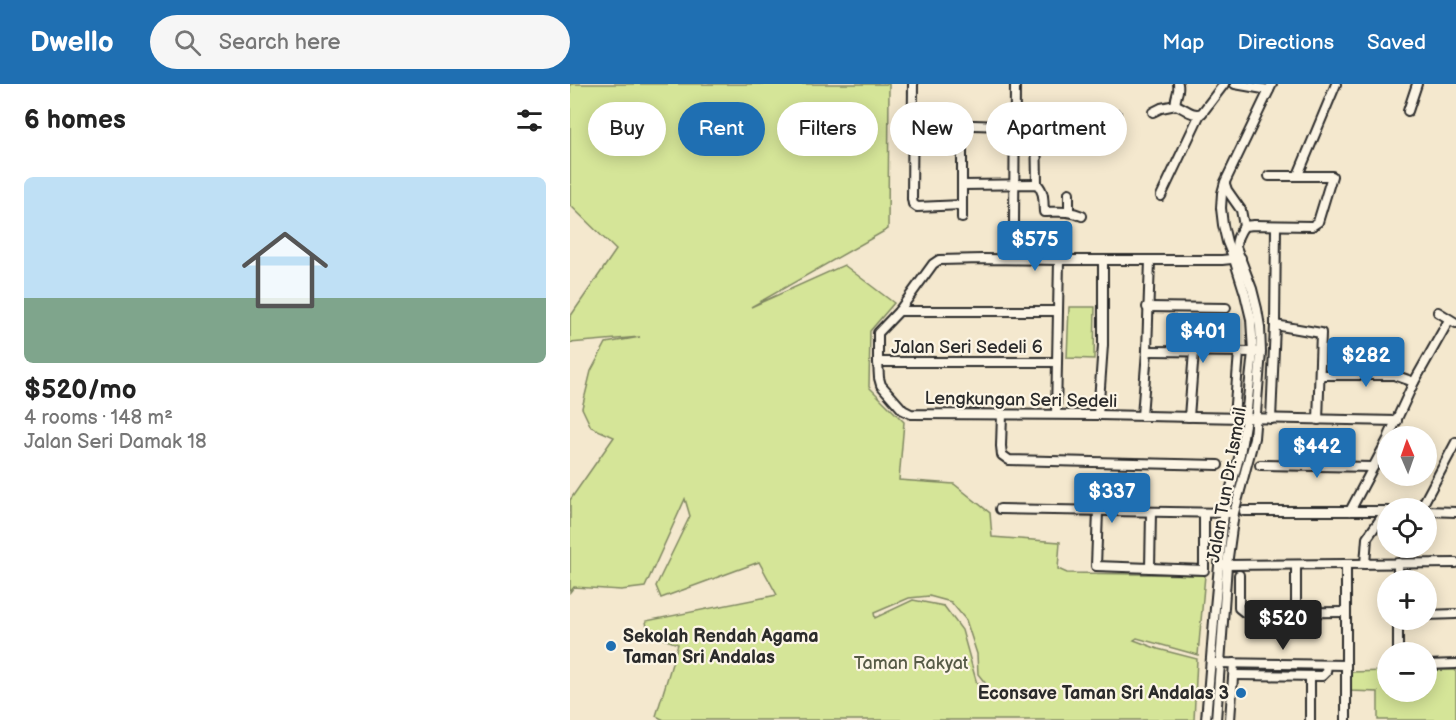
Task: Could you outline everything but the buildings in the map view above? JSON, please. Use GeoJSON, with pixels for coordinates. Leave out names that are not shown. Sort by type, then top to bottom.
{"type":"FeatureCollection","features":[{"type":"Feature","properties":{"kind":"street"},"geometry":{"type":"LineString","coordinates":[[913,84],[913,102]]}},
{"type":"Feature","properties":{"kind":"street"},"geometry":{"type":"LineString","coordinates":[[1015,84],[1015,102]]}},
{"type":"Feature","properties":{"kind":"street"},"geometry":{"type":"LineString","coordinates":[[1176,105],[1178,84]]}},
{"type":"Feature","properties":{"kind":"street"},"geometry":{"type":"LineString","coordinates":[[1161,196],[1200,114],[1224,84]]}},
{"type":"Feature","properties":{"kind":"street"},"geometry":{"type":"LineString","coordinates":[[1235,84],[1270,87]]}},
{"type":"Feature","properties":{"kind":"street"},"geometry":{"type":"LineString","coordinates":[[1298,175],[1336,84]]}},
{"type":"Feature","properties":{"kind":"street"},"geometry":{"type":"LineString","coordinates":[[1408,111],[1417,84]]}},
{"type":"Feature","properties":{"kind":"street","name":"Jalan Tun Dr. Ismail"},"geometry":{"type":"LineString","coordinates":[[1206,720],[1215,662],[1223,565],[1224,513],[1240,454],[1260,327],[1252,289],[1227,242],[1221,208],[1222,193],[1225,182],[1270,87]]}},
{"type":"Feature","properties":{"kind":"street"},"geometry":{"type":"LineString","coordinates":[[1153,112],[1176,105],[1194,114],[1200,114]]}},
{"type":"Feature","properties":{"kind":"street"},"geometry":{"type":"LineString","coordinates":[[913,156],[913,204],[917,207],[962,205]]}},
{"type":"Feature","properties":{"kind":"street"},"geometry":{"type":"LineString","coordinates":[[962,156],[962,218]]}},
{"type":"Feature","properties":{"kind":"street"},"geometry":{"type":"LineString","coordinates":[[1014,156],[1014,224]]}},
{"type":"Feature","properties":{"kind":"street"},"geometry":{"type":"LineString","coordinates":[[1037,156],[1037,184]]}},
{"type":"Feature","properties":{"kind":"street"},"geometry":{"type":"LineString","coordinates":[[1244,226],[1312,226],[1318,222],[1332,176],[1269,176]]}},
{"type":"Feature","properties":{"kind":"street"},"geometry":{"type":"LineString","coordinates":[[1225,182],[1227,190],[1241,210],[1244,226],[1236,241],[1237,258]]}},
{"type":"Feature","properties":{"kind":"street"},"geometry":{"type":"LineString","coordinates":[[962,185],[1037,184],[1042,189],[1044,212],[1069,212],[1082,216]]}},
{"type":"Feature","properties":{"kind":"street"},"geometry":{"type":"LineString","coordinates":[[1069,212],[1070,193]]}},
{"type":"Feature","properties":{"kind":"street"},"geometry":{"type":"LineString","coordinates":[[1271,419],[1276,226]]}},
{"type":"Feature","properties":{"kind":"street","name":"Lengkungan Seri Sedeli"},"geometry":{"type":"LineString","coordinates":[[1237,258],[947,259],[939,261],[933,264],[899,311],[878,333],[881,385],[903,411],[911,414],[1056,414],[1397,422]]}},
{"type":"Feature","properties":{"kind":"street"},"geometry":{"type":"LineString","coordinates":[[1056,414],[1059,260]]}},
{"type":"Feature","properties":{"kind":"street"},"geometry":{"type":"LineString","coordinates":[[1098,415],[1103,345],[1103,260]]}},
{"type":"Feature","properties":{"kind":"street"},"geometry":{"type":"LineString","coordinates":[[1142,416],[1150,260]]}},
{"type":"Feature","properties":{"kind":"street"},"geometry":{"type":"LineString","coordinates":[[1147,307],[1226,308]]}},
{"type":"Feature","properties":{"kind":"street"},"geometry":{"type":"LineString","coordinates":[[899,311],[1058,311]]}},
{"type":"Feature","properties":{"kind":"street"},"geometry":{"type":"LineString","coordinates":[[1395,426],[1414,382],[1453,321],[1438,312]]}},
{"type":"Feature","properties":{"kind":"street"},"geometry":{"type":"LineString","coordinates":[[1275,325],[1321,333],[1318,420]]}},
{"type":"Feature","properties":{"kind":"street"},"geometry":{"type":"LineString","coordinates":[[1147,351],[1257,352]]}},
{"type":"Feature","properties":{"kind":"street"},"geometry":{"type":"LineString","coordinates":[[1189,417],[1194,351]]}},
{"type":"Feature","properties":{"kind":"street"},"geometry":{"type":"LineString","coordinates":[[1234,417],[1239,352]]}},
{"type":"Feature","properties":{"kind":"street","name":"Jalan Tun Dr. Ismail"},"geometry":{"type":"LineString","coordinates":[[1223,565],[1254,438],[1257,352]]}},
{"type":"Feature","properties":{"kind":"street","name":"Jalan Seri Sedeli 6"},"geometry":{"type":"LineString","coordinates":[[878,362],[1057,362]]}},
{"type":"Feature","properties":{"kind":"street"},"geometry":{"type":"LineString","coordinates":[[1320,375],[1394,375],[1414,382]]}},
{"type":"Feature","properties":{"kind":"street"},"geometry":{"type":"LineString","coordinates":[[1002,414],[1000,446],[1002,455],[1009,459],[1218,465]]}},
{"type":"Feature","properties":{"kind":"street"},"geometry":{"type":"LineString","coordinates":[[1426,498],[1456,442]]}},
{"type":"Feature","properties":{"kind":"street"},"geometry":{"type":"LineString","coordinates":[[1350,511],[1377,459]]}},
{"type":"Feature","properties":{"kind":"street"},"geometry":{"type":"LineString","coordinates":[[1260,465],[1373,467]]}},
{"type":"Feature","properties":{"kind":"street"},"geometry":{"type":"LineString","coordinates":[[1000,509],[1234,513]]}},
{"type":"Feature","properties":{"kind":"street"},"geometry":{"type":"LineString","coordinates":[[1098,511],[1096,566],[1204,570],[1204,513]]}},
{"type":"Feature","properties":{"kind":"street"},"geometry":{"type":"LineString","coordinates":[[1437,511],[1456,512]]}},
{"type":"Feature","properties":{"kind":"street"},"geometry":{"type":"LineString","coordinates":[[1150,512],[1150,568]]}},
{"type":"Feature","properties":{"kind":"street"},"geometry":{"type":"LineString","coordinates":[[1244,512],[1377,512]]}},
{"type":"Feature","properties":{"kind":"street"},"geometry":{"type":"LineString","coordinates":[[1365,564],[1367,538],[1377,525]]}},
{"type":"Feature","properties":{"kind":"street"},"geometry":{"type":"LineString","coordinates":[[1398,563],[1398,570]]}},
{"type":"Feature","properties":{"kind":"street"},"geometry":{"type":"LineString","coordinates":[[1223,565],[1456,563]]}},
{"type":"Feature","properties":{"kind":"street"},"geometry":{"type":"LineString","coordinates":[[1346,564],[1346,720]]}},
{"type":"Feature","properties":{"kind":"street"},"geometry":{"type":"LineString","coordinates":[[1296,565],[1296,613]]}},
{"type":"Feature","properties":{"kind":"street"},"geometry":{"type":"LineString","coordinates":[[1239,575],[1239,608],[1244,612],[1346,612]]}},
{"type":"Feature","properties":{"kind":"street"},"geometry":{"type":"LineString","coordinates":[[1437,615],[1456,614]]}},
{"type":"Feature","properties":{"kind":"street"},"geometry":{"type":"LineString","coordinates":[[1215,662],[1346,665]]}},
{"type":"Feature","properties":{"kind":"street","name":"Jalan Tun Dr. Ismail"},"geometry":{"type":"LineString","coordinates":[[1215,662],[1216,720]]}},
{"type":"Feature","properties":{"kind":"street"},"geometry":{"type":"LineString","coordinates":[[1230,720],[1234,663]]}},
{"type":"Feature","properties":{"kind":"street"},"geometry":{"type":"LineString","coordinates":[[1437,665],[1456,664]]}},
{"type":"Feature","properties":{"kind":"street"},"geometry":{"type":"LineString","coordinates":[[1234,675],[1324,675],[1327,665]]}},
{"type":"Feature","properties":{"kind":"street"},"geometry":{"type":"LineString","coordinates":[[1310,676],[1310,720]]}},
{"type":"Feature","properties":{"kind":"green space","name":"Taman Rakyat"},"geometry":{"type":"Polygon","coordinates":[[[570,84],[889,84],[888,229],[751,307],[844,265],[894,303],[870,331],[869,387],[904,422],[899,480],[954,484],[990,513],[992,537],[1060,542],[1058,569],[1067,573],[1205,575],[1198,655],[1137,638],[1134,640],[1197,659],[1194,720],[664,720],[656,716],[678,644],[648,634],[646,621],[777,595],[759,562],[661,598],[656,586],[690,516],[685,499],[645,587],[621,590],[574,587],[570,592],[570,500],[614,437],[591,427],[582,408],[591,371],[606,343],[640,337],[570,343],[570,317],[616,250],[570,205],[570,84]],[[929,596],[909,598],[874,613],[875,618],[913,600],[944,606],[962,630],[977,684],[986,684],[978,674],[977,654],[966,620],[951,602],[929,596]]]}},
{"type":"Feature","properties":{"kind":"green space"},"geometry":{"type":"Polygon","coordinates":[[[1069,307],[1095,307],[1094,359],[1067,358],[1069,307]]]}},
{"type":"Feature","properties":{"kind":"green space"},"geometry":{"type":"Polygon","coordinates":[[[1437,670],[1456,670],[1456,720],[1378,720],[1378,702],[1437,702],[1437,670]]]}},
{"type":"Feature","properties":{"kind":"green space"},"geometry":{"type":"Polygon","coordinates":[[[1377,671],[1377,692],[1350,691],[1350,672],[1377,671]]]}},
{"type":"Feature","properties":{"kind":"place","name":"Sekolah Rendah Agama Taman Sri Andalas"},"geometry":{"type":"Point","coordinates":[611,646]}},
{"type":"Feature","properties":{"kind":"place","name":"Econsave Taman Sri Andalas 3"},"geometry":{"type":"Point","coordinates":[1241,693]}}]}
